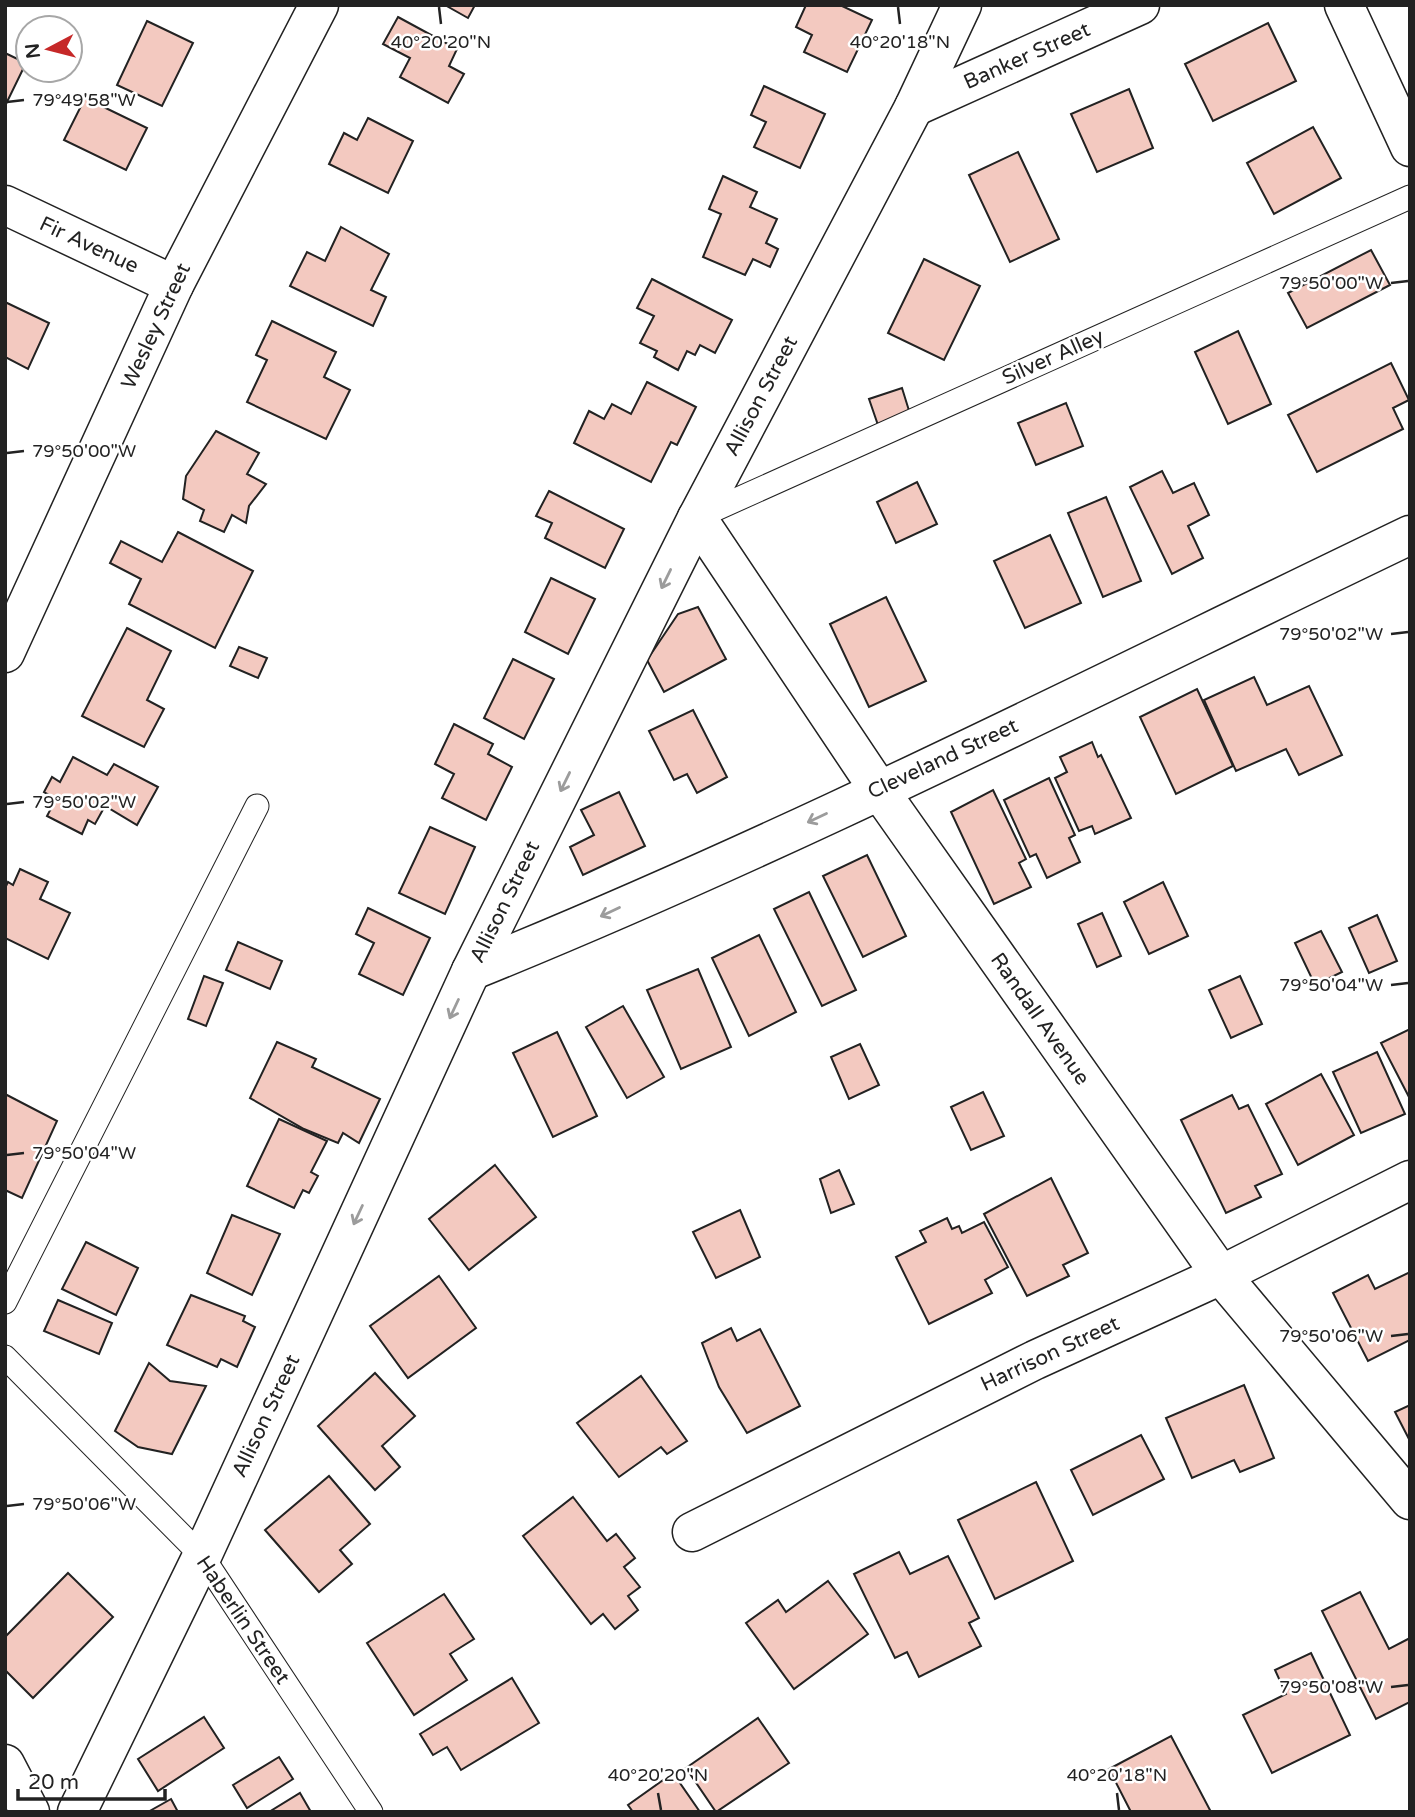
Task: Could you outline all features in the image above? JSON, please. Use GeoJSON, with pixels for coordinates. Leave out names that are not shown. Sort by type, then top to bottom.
{"type":"FeatureCollection","features":[{"type":"Feature","properties":{"kind":"street","name":"Wesley Street"},"geometry":{"type":"LineString","coordinates":[[5,653],[174,285],[319,5]]}},
{"type":"Feature","properties":{"kind":"street","name":"Allison Street"},"geometry":{"type":"LineString","coordinates":[[77,1812],[202,1556],[471,971],[697,518],[914,107],[962,5]]}},
{"type":"Feature","properties":{"kind":"street","name":"Banker Street"},"geometry":{"type":"LineString","coordinates":[[914,107],[1140,5]]}},
{"type":"Feature","properties":{"kind":"street"},"geometry":{"type":"LineString","coordinates":[[1344,5],[1410,147]]}},
{"type":"Feature","properties":{"kind":"street","name":"Fir Avenue"},"geometry":{"type":"LineString","coordinates":[[5,205],[174,285]]}},
{"type":"Feature","properties":{"kind":"street","name":"Randall Avenue"},"geometry":{"type":"LineString","coordinates":[[697,518],[879,790],[1221,1275],[1410,1500]]}},
{"type":"Feature","properties":{"kind":"street","name":"Cleveland Street"},"geometry":{"type":"LineString","coordinates":[[471,971],[558,936],[879,790],[1410,535]]}},
{"type":"Feature","properties":{"kind":"street","name":"Harrison Street"},"geometry":{"type":"LineString","coordinates":[[692,1532],[1034,1360],[1221,1275],[1410,1180]]}},
{"type":"Feature","properties":{"kind":"lane","name":"Silver Alley"},"geometry":{"type":"LineString","coordinates":[[697,518],[1410,197]]}},
{"type":"Feature","properties":{"kind":"lane"},"geometry":{"type":"LineString","coordinates":[[5,1302],[257,806]]}},
{"type":"Feature","properties":{"kind":"lane","name":"Haberlin Street"},"geometry":{"type":"LineString","coordinates":[[5,1357],[202,1556],[371,1812]]}},
{"type":"Feature","properties":{"kind":"building"},"geometry":{"type":"Polygon","coordinates":[[[445,5],[475,5],[468,18],[445,5]]]}},
{"type":"Feature","properties":{"kind":"building"},"geometry":{"type":"Polygon","coordinates":[[[806,5],[840,5],[872,20],[847,72],[804,52],[812,35],[796,27],[806,5]]]}},
{"type":"Feature","properties":{"kind":"building"},"geometry":{"type":"Polygon","coordinates":[[[398,17],[457,49],[449,66],[464,74],[448,103],[400,77],[410,58],[383,44],[398,17]]]}},
{"type":"Feature","properties":{"kind":"building"},"geometry":{"type":"Polygon","coordinates":[[[147,21],[193,43],[162,106],[117,85],[147,21]]]}},
{"type":"Feature","properties":{"kind":"building"},"geometry":{"type":"Polygon","coordinates":[[[1268,23],[1296,81],[1213,121],[1185,64],[1268,23]]]}},
{"type":"Feature","properties":{"kind":"building"},"geometry":{"type":"Polygon","coordinates":[[[5,53],[14,57],[16,84],[5,106],[5,53]]]}},
{"type":"Feature","properties":{"kind":"building"},"geometry":{"type":"Polygon","coordinates":[[[764,86],[825,114],[800,168],[754,147],[766,122],[751,115],[764,86]]]}},
{"type":"Feature","properties":{"kind":"building"},"geometry":{"type":"Polygon","coordinates":[[[1129,89],[1153,148],[1097,172],[1071,114],[1129,89]]]}},
{"type":"Feature","properties":{"kind":"building"},"geometry":{"type":"Polygon","coordinates":[[[85,98],[147,128],[126,170],[64,140],[85,98]]]}},
{"type":"Feature","properties":{"kind":"building"},"geometry":{"type":"Polygon","coordinates":[[[368,118],[413,141],[388,193],[329,164],[344,133],[357,140],[368,118]]]}},
{"type":"Feature","properties":{"kind":"building"},"geometry":{"type":"Polygon","coordinates":[[[1313,127],[1341,178],[1274,214],[1247,163],[1313,127]]]}},
{"type":"Feature","properties":{"kind":"building"},"geometry":{"type":"Polygon","coordinates":[[[1018,152],[1059,239],[1010,262],[969,175],[1018,152]]]}},
{"type":"Feature","properties":{"kind":"building"},"geometry":{"type":"Polygon","coordinates":[[[723,176],[757,192],[750,207],[777,219],[766,243],[778,249],[770,267],[753,259],[745,275],[703,257],[721,214],[709,209],[723,176]]]}},
{"type":"Feature","properties":{"kind":"building"},"geometry":{"type":"Polygon","coordinates":[[[341,227],[389,254],[371,290],[386,297],[373,326],[290,286],[307,252],[325,261],[341,227]]]}},
{"type":"Feature","properties":{"kind":"building"},"geometry":{"type":"Polygon","coordinates":[[[1371,250],[1390,285],[1307,328],[1288,293],[1371,250]]]}},
{"type":"Feature","properties":{"kind":"building"},"geometry":{"type":"Polygon","coordinates":[[[924,259],[980,286],[944,360],[888,333],[924,259]]]}},
{"type":"Feature","properties":{"kind":"building"},"geometry":{"type":"Polygon","coordinates":[[[652,279],[732,320],[715,353],[700,345],[695,355],[687,351],[678,370],[654,357],[657,351],[640,343],[654,316],[637,308],[652,279]]]}},
{"type":"Feature","properties":{"kind":"building"},"geometry":{"type":"Polygon","coordinates":[[[5,302],[49,323],[28,369],[5,357],[5,302]]]}},
{"type":"Feature","properties":{"kind":"building"},"geometry":{"type":"Polygon","coordinates":[[[272,321],[336,352],[324,377],[350,390],[326,439],[247,402],[267,360],[256,355],[272,321]]]}},
{"type":"Feature","properties":{"kind":"building"},"geometry":{"type":"Polygon","coordinates":[[[1238,331],[1271,404],[1228,424],[1195,352],[1238,331]]]}},
{"type":"Feature","properties":{"kind":"building"},"geometry":{"type":"Polygon","coordinates":[[[1391,363],[1409,400],[1393,408],[1403,429],[1317,472],[1288,415],[1391,363]]]}},
{"type":"Feature","properties":{"kind":"building"},"geometry":{"type":"Polygon","coordinates":[[[647,382],[696,407],[677,445],[671,442],[651,482],[574,443],[589,411],[604,419],[612,404],[631,414],[647,382]]]}},
{"type":"Feature","properties":{"kind":"building"},"geometry":{"type":"Polygon","coordinates":[[[902,388],[911,417],[879,428],[869,399],[902,388]]]}},
{"type":"Feature","properties":{"kind":"building"},"geometry":{"type":"Polygon","coordinates":[[[1066,403],[1083,446],[1036,465],[1018,423],[1066,403]]]}},
{"type":"Feature","properties":{"kind":"building"},"geometry":{"type":"Polygon","coordinates":[[[216,431],[259,453],[247,474],[266,484],[249,506],[246,523],[232,515],[224,532],[200,521],[204,510],[183,499],[186,476],[216,431]]]}},
{"type":"Feature","properties":{"kind":"building"},"geometry":{"type":"Polygon","coordinates":[[[1162,471],[1173,493],[1194,483],[1209,515],[1188,526],[1203,558],[1172,574],[1130,487],[1162,471]]]}},
{"type":"Feature","properties":{"kind":"building"},"geometry":{"type":"Polygon","coordinates":[[[917,482],[937,524],[896,543],[877,502],[917,482]]]}},
{"type":"Feature","properties":{"kind":"building"},"geometry":{"type":"Polygon","coordinates":[[[549,491],[624,529],[605,568],[545,538],[552,523],[536,516],[549,491]]]}},
{"type":"Feature","properties":{"kind":"building"},"geometry":{"type":"Polygon","coordinates":[[[1106,497],[1141,581],[1103,597],[1068,513],[1106,497]]]}},
{"type":"Feature","properties":{"kind":"building"},"geometry":{"type":"Polygon","coordinates":[[[178,532],[253,571],[215,648],[129,604],[141,579],[110,563],[121,541],[162,562],[178,532]]]}},
{"type":"Feature","properties":{"kind":"building"},"geometry":{"type":"Polygon","coordinates":[[[1050,535],[1081,603],[1025,628],[994,561],[1050,535]]]}},
{"type":"Feature","properties":{"kind":"building"},"geometry":{"type":"Polygon","coordinates":[[[551,578],[595,599],[568,654],[525,632],[551,578]]]}},
{"type":"Feature","properties":{"kind":"building"},"geometry":{"type":"Polygon","coordinates":[[[886,597],[926,681],[869,707],[830,624],[886,597]]]}},
{"type":"Feature","properties":{"kind":"building"},"geometry":{"type":"Polygon","coordinates":[[[698,607],[726,659],[664,692],[647,660],[678,614],[698,607]]]}},
{"type":"Feature","properties":{"kind":"building"},"geometry":{"type":"Polygon","coordinates":[[[127,628],[171,651],[147,700],[164,709],[144,747],[82,716],[127,628]]]}},
{"type":"Feature","properties":{"kind":"building"},"geometry":{"type":"Polygon","coordinates":[[[239,647],[267,658],[258,678],[230,666],[239,647]]]}},
{"type":"Feature","properties":{"kind":"building"},"geometry":{"type":"Polygon","coordinates":[[[513,659],[554,679],[524,739],[484,718],[513,659]]]}},
{"type":"Feature","properties":{"kind":"building"},"geometry":{"type":"Polygon","coordinates":[[[1254,677],[1267,705],[1309,686],[1342,755],[1299,775],[1286,749],[1236,771],[1204,700],[1254,677]]]}},
{"type":"Feature","properties":{"kind":"building"},"geometry":{"type":"Polygon","coordinates":[[[1197,689],[1233,766],[1176,794],[1140,717],[1197,689]]]}},
{"type":"Feature","properties":{"kind":"building"},"geometry":{"type":"Polygon","coordinates":[[[693,710],[727,777],[697,793],[687,774],[674,780],[649,731],[693,710]]]}},
{"type":"Feature","properties":{"kind":"building"},"geometry":{"type":"Polygon","coordinates":[[[454,724],[493,744],[488,754],[512,767],[486,820],[442,798],[454,774],[435,764],[454,724]]]}},
{"type":"Feature","properties":{"kind":"building"},"geometry":{"type":"Polygon","coordinates":[[[1092,742],[1131,818],[1095,834],[1092,826],[1079,831],[1055,778],[1067,772],[1060,757],[1092,742]]]}},
{"type":"Feature","properties":{"kind":"building"},"geometry":{"type":"Polygon","coordinates":[[[73,757],[107,775],[114,764],[158,787],[137,825],[105,806],[95,824],[88,820],[82,834],[47,816],[56,799],[44,792],[52,777],[60,782],[73,757]]]}},
{"type":"Feature","properties":{"kind":"building"},"geometry":{"type":"Polygon","coordinates":[[[1049,778],[1075,835],[1069,838],[1080,862],[1047,878],[1036,854],[1030,857],[1004,800],[1049,778]]]}},
{"type":"Feature","properties":{"kind":"building"},"geometry":{"type":"Polygon","coordinates":[[[993,790],[1026,859],[1019,863],[1031,887],[994,904],[951,812],[993,790]]]}},
{"type":"Feature","properties":{"kind":"building"},"geometry":{"type":"Polygon","coordinates":[[[619,792],[645,846],[583,875],[570,847],[594,835],[581,810],[619,792]]]}},
{"type":"Feature","properties":{"kind":"building"},"geometry":{"type":"Polygon","coordinates":[[[430,827],[475,847],[445,914],[399,893],[430,827]]]}},
{"type":"Feature","properties":{"kind":"building"},"geometry":{"type":"Polygon","coordinates":[[[867,855],[906,936],[863,957],[823,876],[867,855]]]}},
{"type":"Feature","properties":{"kind":"building"},"geometry":{"type":"Polygon","coordinates":[[[20,869],[48,882],[40,899],[70,913],[48,959],[5,938],[5,888],[8,882],[13,885],[20,869]]]}},
{"type":"Feature","properties":{"kind":"building"},"geometry":{"type":"Polygon","coordinates":[[[1163,882],[1188,936],[1149,954],[1124,902],[1163,882]]]}},
{"type":"Feature","properties":{"kind":"building"},"geometry":{"type":"Polygon","coordinates":[[[809,892],[856,990],[822,1006],[774,909],[809,892]]]}},
{"type":"Feature","properties":{"kind":"building"},"geometry":{"type":"Polygon","coordinates":[[[368,908],[430,938],[403,995],[359,974],[374,943],[356,934],[368,908]]]}},
{"type":"Feature","properties":{"kind":"building"},"geometry":{"type":"Polygon","coordinates":[[[1102,913],[1121,956],[1097,967],[1078,924],[1102,913]]]}},
{"type":"Feature","properties":{"kind":"building"},"geometry":{"type":"Polygon","coordinates":[[[1377,915],[1397,961],[1369,973],[1349,928],[1377,915]]]}},
{"type":"Feature","properties":{"kind":"building"},"geometry":{"type":"Polygon","coordinates":[[[1321,931],[1342,972],[1315,985],[1295,943],[1321,931]]]}},
{"type":"Feature","properties":{"kind":"building"},"geometry":{"type":"Polygon","coordinates":[[[759,935],[796,1012],[749,1036],[712,958],[759,935]]]}},
{"type":"Feature","properties":{"kind":"building"},"geometry":{"type":"Polygon","coordinates":[[[238,942],[282,961],[270,989],[226,970],[238,942]]]}},
{"type":"Feature","properties":{"kind":"building"},"geometry":{"type":"Polygon","coordinates":[[[698,969],[731,1047],[681,1069],[647,990],[698,969]]]}},
{"type":"Feature","properties":{"kind":"building"},"geometry":{"type":"Polygon","coordinates":[[[204,976],[223,983],[206,1026],[188,1019],[204,976]]]}},
{"type":"Feature","properties":{"kind":"building"},"geometry":{"type":"Polygon","coordinates":[[[1240,976],[1262,1024],[1231,1038],[1209,990],[1240,976]]]}},
{"type":"Feature","properties":{"kind":"building"},"geometry":{"type":"Polygon","coordinates":[[[623,1006],[664,1077],[627,1098],[586,1027],[623,1006]]]}},
{"type":"Feature","properties":{"kind":"building"},"geometry":{"type":"Polygon","coordinates":[[[1410,1029],[1410,1099],[1381,1043],[1410,1029]]]}},
{"type":"Feature","properties":{"kind":"building"},"geometry":{"type":"Polygon","coordinates":[[[557,1032],[597,1116],[553,1137],[513,1053],[557,1032]]]}},
{"type":"Feature","properties":{"kind":"building"},"geometry":{"type":"Polygon","coordinates":[[[277,1042],[316,1059],[312,1067],[380,1099],[359,1143],[343,1133],[338,1143],[304,1129],[250,1098],[277,1042]]]}},
{"type":"Feature","properties":{"kind":"building"},"geometry":{"type":"Polygon","coordinates":[[[860,1044],[879,1085],[849,1099],[831,1057],[860,1044]]]}},
{"type":"Feature","properties":{"kind":"building"},"geometry":{"type":"Polygon","coordinates":[[[1377,1052],[1405,1114],[1361,1133],[1333,1072],[1377,1052]]]}},
{"type":"Feature","properties":{"kind":"building"},"geometry":{"type":"Polygon","coordinates":[[[1321,1074],[1354,1135],[1298,1165],[1266,1104],[1321,1074]]]}},
{"type":"Feature","properties":{"kind":"building"},"geometry":{"type":"Polygon","coordinates":[[[983,1092],[1004,1136],[971,1150],[951,1107],[983,1092]]]}},
{"type":"Feature","properties":{"kind":"building"},"geometry":{"type":"Polygon","coordinates":[[[5,1094],[57,1121],[22,1198],[5,1190],[5,1094]]]}},
{"type":"Feature","properties":{"kind":"building"},"geometry":{"type":"Polygon","coordinates":[[[1232,1095],[1239,1109],[1248,1105],[1282,1174],[1255,1186],[1261,1197],[1226,1213],[1181,1120],[1232,1095]]]}},
{"type":"Feature","properties":{"kind":"building"},"geometry":{"type":"Polygon","coordinates":[[[279,1119],[327,1141],[311,1172],[318,1176],[309,1193],[303,1190],[294,1208],[247,1186],[279,1119]]]}},
{"type":"Feature","properties":{"kind":"building"},"geometry":{"type":"Polygon","coordinates":[[[495,1165],[536,1217],[469,1270],[429,1219],[495,1165]]]}},
{"type":"Feature","properties":{"kind":"building"},"geometry":{"type":"Polygon","coordinates":[[[839,1170],[854,1204],[831,1213],[820,1179],[839,1170]]]}},
{"type":"Feature","properties":{"kind":"building"},"geometry":{"type":"Polygon","coordinates":[[[1051,1178],[1088,1253],[1063,1265],[1069,1276],[1027,1296],[984,1214],[1051,1178]]]}},
{"type":"Feature","properties":{"kind":"building"},"geometry":{"type":"Polygon","coordinates":[[[740,1210],[760,1257],[716,1278],[693,1232],[740,1210]]]}},
{"type":"Feature","properties":{"kind":"building"},"geometry":{"type":"Polygon","coordinates":[[[232,1215],[280,1234],[252,1295],[207,1273],[232,1215]]]}},
{"type":"Feature","properties":{"kind":"building"},"geometry":{"type":"Polygon","coordinates":[[[947,1218],[952,1229],[959,1226],[962,1233],[984,1222],[1008,1267],[985,1280],[992,1293],[929,1324],[896,1257],[926,1242],[920,1231],[947,1218]]]}},
{"type":"Feature","properties":{"kind":"building"},"geometry":{"type":"Polygon","coordinates":[[[86,1242],[138,1268],[116,1315],[62,1289],[86,1242]]]}},
{"type":"Feature","properties":{"kind":"building"},"geometry":{"type":"Polygon","coordinates":[[[1410,1272],[1410,1340],[1368,1361],[1333,1293],[1368,1275],[1375,1289],[1410,1272]]]}},
{"type":"Feature","properties":{"kind":"building"},"geometry":{"type":"Polygon","coordinates":[[[439,1276],[476,1328],[408,1378],[370,1326],[439,1276]]]}},
{"type":"Feature","properties":{"kind":"building"},"geometry":{"type":"Polygon","coordinates":[[[191,1295],[245,1316],[243,1321],[255,1327],[237,1367],[221,1359],[217,1367],[167,1345],[191,1295]]]}},
{"type":"Feature","properties":{"kind":"building"},"geometry":{"type":"Polygon","coordinates":[[[58,1300],[112,1323],[99,1354],[44,1331],[58,1300]]]}},
{"type":"Feature","properties":{"kind":"building"},"geometry":{"type":"Polygon","coordinates":[[[731,1328],[737,1341],[760,1329],[800,1406],[747,1433],[719,1387],[702,1343],[731,1328]]]}},
{"type":"Feature","properties":{"kind":"building"},"geometry":{"type":"Polygon","coordinates":[[[149,1363],[170,1381],[206,1386],[172,1454],[138,1447],[115,1431],[149,1363]]]}},
{"type":"Feature","properties":{"kind":"building"},"geometry":{"type":"Polygon","coordinates":[[[375,1373],[415,1416],[382,1446],[400,1467],[375,1490],[318,1426],[375,1373]]]}},
{"type":"Feature","properties":{"kind":"building"},"geometry":{"type":"Polygon","coordinates":[[[641,1376],[687,1441],[667,1454],[661,1447],[619,1477],[577,1423],[641,1376]]]}},
{"type":"Feature","properties":{"kind":"building"},"geometry":{"type":"Polygon","coordinates":[[[1244,1385],[1274,1458],[1240,1472],[1234,1460],[1192,1478],[1166,1418],[1244,1385]]]}},
{"type":"Feature","properties":{"kind":"building"},"geometry":{"type":"Polygon","coordinates":[[[1410,1405],[1410,1441],[1395,1412],[1410,1405]]]}},
{"type":"Feature","properties":{"kind":"building"},"geometry":{"type":"Polygon","coordinates":[[[1141,1435],[1164,1479],[1093,1515],[1071,1470],[1141,1435]]]}},
{"type":"Feature","properties":{"kind":"building"},"geometry":{"type":"Polygon","coordinates":[[[329,1476],[370,1524],[340,1550],[352,1564],[319,1592],[265,1530],[329,1476]]]}},
{"type":"Feature","properties":{"kind":"building"},"geometry":{"type":"Polygon","coordinates":[[[1036,1482],[1073,1561],[995,1599],[958,1520],[1036,1482]]]}},
{"type":"Feature","properties":{"kind":"building"},"geometry":{"type":"Polygon","coordinates":[[[573,1497],[607,1541],[616,1534],[635,1558],[624,1567],[640,1587],[628,1596],[638,1610],[615,1629],[603,1614],[591,1624],[523,1536],[573,1497]]]}},
{"type":"Feature","properties":{"kind":"building"},"geometry":{"type":"Polygon","coordinates":[[[899,1552],[910,1574],[948,1556],[979,1618],[969,1623],[981,1646],[919,1677],[907,1652],[895,1658],[854,1574],[899,1552]]]}},
{"type":"Feature","properties":{"kind":"building"},"geometry":{"type":"Polygon","coordinates":[[[68,1573],[113,1617],[33,1698],[5,1670],[5,1637],[68,1573]]]}},
{"type":"Feature","properties":{"kind":"building"},"geometry":{"type":"Polygon","coordinates":[[[828,1581],[868,1634],[794,1689],[746,1623],[778,1600],[786,1612],[828,1581]]]}},
{"type":"Feature","properties":{"kind":"building"},"geometry":{"type":"Polygon","coordinates":[[[1360,1592],[1389,1649],[1410,1638],[1410,1702],[1376,1719],[1322,1611],[1360,1592]]]}},
{"type":"Feature","properties":{"kind":"building"},"geometry":{"type":"Polygon","coordinates":[[[444,1594],[474,1639],[450,1654],[467,1680],[414,1715],[367,1643],[444,1594]]]}},
{"type":"Feature","properties":{"kind":"building"},"geometry":{"type":"Polygon","coordinates":[[[1311,1653],[1350,1735],[1272,1773],[1243,1715],[1286,1694],[1275,1670],[1311,1653]]]}},
{"type":"Feature","properties":{"kind":"building"},"geometry":{"type":"Polygon","coordinates":[[[512,1678],[539,1723],[461,1770],[447,1747],[433,1755],[420,1734],[512,1678]]]}},
{"type":"Feature","properties":{"kind":"building"},"geometry":{"type":"Polygon","coordinates":[[[204,1717],[224,1748],[158,1791],[138,1759],[204,1717]]]}},
{"type":"Feature","properties":{"kind":"building"},"geometry":{"type":"Polygon","coordinates":[[[758,1718],[789,1763],[716,1812],[686,1768],[758,1718]]]}},
{"type":"Feature","properties":{"kind":"building"},"geometry":{"type":"Polygon","coordinates":[[[1171,1736],[1211,1812],[1131,1812],[1109,1769],[1171,1736]]]}},
{"type":"Feature","properties":{"kind":"building"},"geometry":{"type":"Polygon","coordinates":[[[279,1757],[293,1779],[247,1808],[233,1785],[279,1757]]]}},
{"type":"Feature","properties":{"kind":"building"},"geometry":{"type":"Polygon","coordinates":[[[673,1773],[700,1812],[633,1812],[628,1805],[673,1773]]]}},
{"type":"Feature","properties":{"kind":"building"},"geometry":{"type":"Polygon","coordinates":[[[300,1793],[311,1812],[269,1812],[300,1793]]]}},
{"type":"Feature","properties":{"kind":"building"},"geometry":{"type":"Polygon","coordinates":[[[171,1799],[178,1812],[148,1812],[171,1799]]]}}]}
